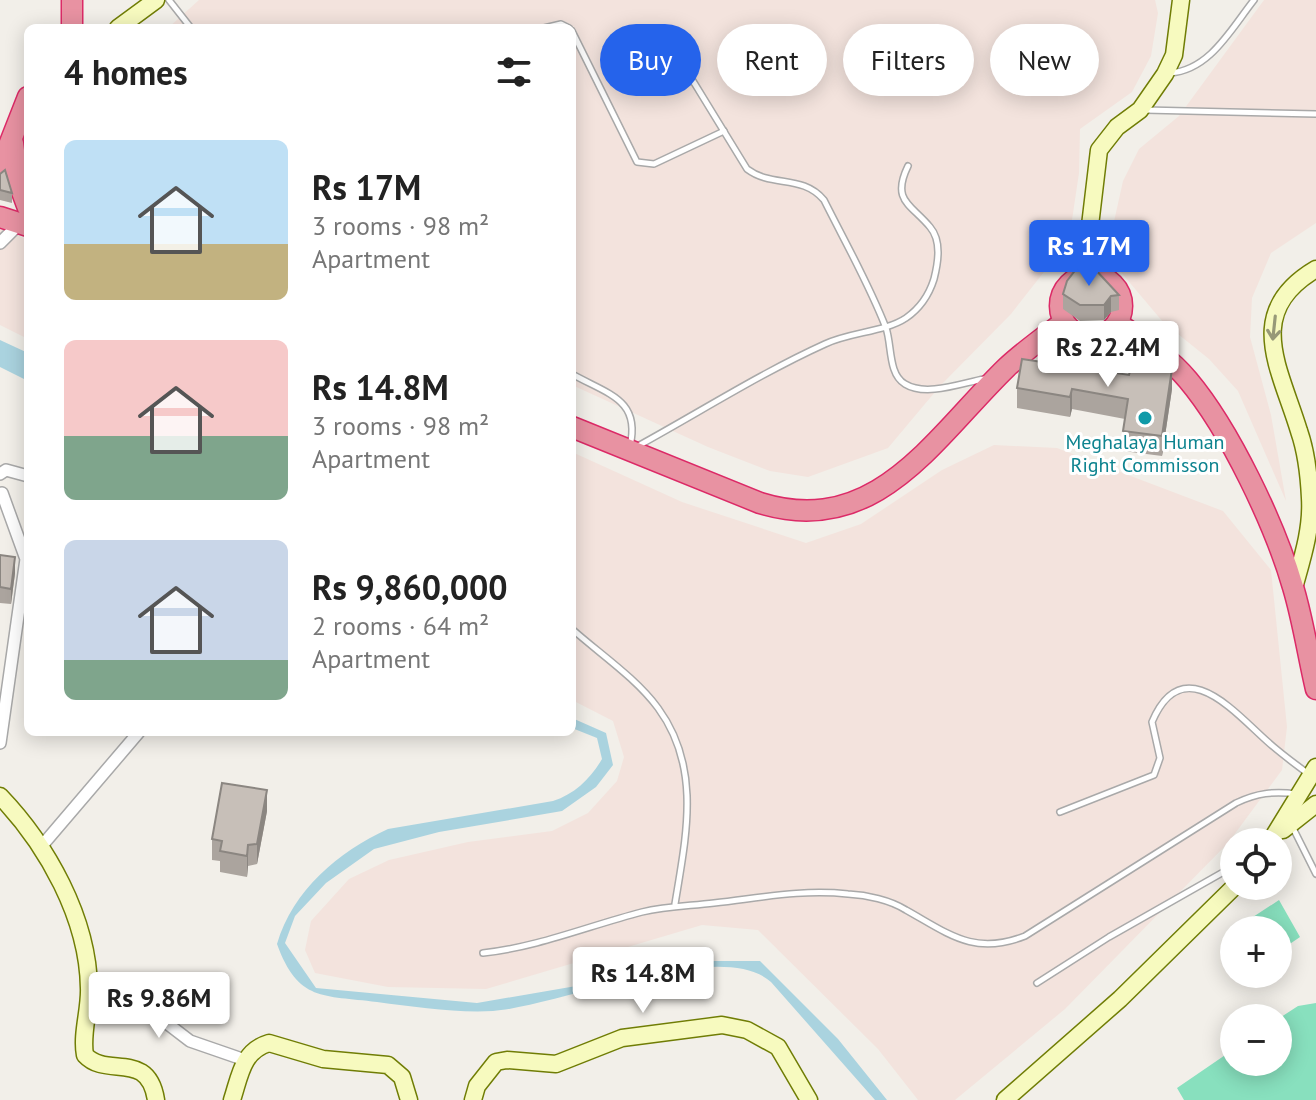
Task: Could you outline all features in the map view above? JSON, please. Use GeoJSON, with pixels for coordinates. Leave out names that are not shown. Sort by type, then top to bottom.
{"type":"FeatureCollection","features":[{"type":"Feature","properties":{"kind":"highway"},"geometry":{"type":"LineString","coordinates":[[72,0],[72,24]]}},
{"type":"Feature","properties":{"kind":"highway"},"geometry":{"type":"LineString","coordinates":[[0,168],[24,107]]}},
{"type":"Feature","properties":{"kind":"highway"},"geometry":{"type":"LineString","coordinates":[[13,135],[19,219]]}},
{"type":"Feature","properties":{"kind":"highway"},"geometry":{"type":"LineString","coordinates":[[1084,276],[1102,278],[1116,289],[1122,305],[1117,323],[1095,337],[1077,334],[1064,322],[1060,313],[1062,294],[1067,286],[1084,276]]}},
{"type":"Feature","properties":{"kind":"highway"},"geometry":{"type":"LineString","coordinates":[[576,429],[760,503],[804,513],[823,512],[870,496],[902,474],[998,377],[1064,322]]}},
{"type":"Feature","properties":{"kind":"highway"},"geometry":{"type":"LineString","coordinates":[[1117,323],[1170,362],[1189,381],[1213,417],[1262,506],[1294,588],[1316,689]]}},
{"type":"Feature","properties":{"kind":"street"},"geometry":{"type":"LineString","coordinates":[[123,24],[156,0]]}},
{"type":"Feature","properties":{"kind":"street"},"geometry":{"type":"LineString","coordinates":[[1084,276],[1099,150],[1117,127],[1140,110],[1165,74],[1175,47],[1181,0]]}},
{"type":"Feature","properties":{"kind":"street"},"geometry":{"type":"LineString","coordinates":[[0,243],[19,219]]}},
{"type":"Feature","properties":{"kind":"street"},"geometry":{"type":"LineString","coordinates":[[1294,588],[1307,537],[1310,499],[1299,430],[1278,373],[1272,344],[1273,325],[1276,306],[1286,290],[1316,269]]}},
{"type":"Feature","properties":{"kind":"street"},"geometry":{"type":"LineString","coordinates":[[0,474],[6,470],[24,475]]}},
{"type":"Feature","properties":{"kind":"street"},"geometry":{"type":"LineString","coordinates":[[1,491],[24,552]]}},
{"type":"Feature","properties":{"kind":"street"},"geometry":{"type":"LineString","coordinates":[[0,743],[24,586]]}},
{"type":"Feature","properties":{"kind":"street"},"geometry":{"type":"LineString","coordinates":[[0,665],[13,665]]}},
{"type":"Feature","properties":{"kind":"street"},"geometry":{"type":"LineString","coordinates":[[40,848],[136,736]]}},
{"type":"Feature","properties":{"kind":"street"},"geometry":{"type":"LineString","coordinates":[[1279,828],[1313,771]]}},
{"type":"Feature","properties":{"kind":"street"},"geometry":{"type":"LineString","coordinates":[[0,796],[40,848],[76,919],[88,979],[85,1055],[92,1062],[137,1069],[150,1081],[156,1100]]}},
{"type":"Feature","properties":{"kind":"street"},"geometry":{"type":"LineString","coordinates":[[1286,828],[1316,804]]}},
{"type":"Feature","properties":{"kind":"street"},"geometry":{"type":"LineString","coordinates":[[1005,1100],[1120,999],[1221,900]]}},
{"type":"Feature","properties":{"kind":"street"},"geometry":{"type":"LineString","coordinates":[[88,979],[134,998],[190,1041],[245,1060]]}},
{"type":"Feature","properties":{"kind":"street"},"geometry":{"type":"LineString","coordinates":[[473,1100],[477,1086],[496,1062],[556,1064],[622,1038],[722,1025],[747,1030],[778,1047],[809,1100]]}},
{"type":"Feature","properties":{"kind":"street"},"geometry":{"type":"LineString","coordinates":[[232,1100],[250,1051],[269,1043],[323,1059],[388,1065],[402,1077],[409,1100]]}},
{"type":"Feature","properties":{"kind":"lane"},"geometry":{"type":"LineString","coordinates":[[169,0],[188,24]]}},
{"type":"Feature","properties":{"kind":"lane"},"geometry":{"type":"LineString","coordinates":[[1165,74],[1185,72],[1208,58],[1254,0]]}},
{"type":"Feature","properties":{"kind":"lane"},"geometry":{"type":"LineString","coordinates":[[576,39],[637,162],[654,164],[724,131]]}},
{"type":"Feature","properties":{"kind":"lane"},"geometry":{"type":"LineString","coordinates":[[701,94],[747,169],[756,175],[807,185],[824,200],[885,327],[894,371],[901,382],[913,389],[930,389],[998,377]]}},
{"type":"Feature","properties":{"kind":"lane"},"geometry":{"type":"LineString","coordinates":[[1140,110],[1316,114]]}},
{"type":"Feature","properties":{"kind":"lane"},"geometry":{"type":"LineString","coordinates":[[629,451],[815,348],[862,330],[885,327],[904,319],[920,305],[931,289],[938,262],[931,228],[906,205],[902,193],[902,178],[908,166]]}},
{"type":"Feature","properties":{"kind":"lane"},"geometry":{"type":"LineString","coordinates":[[576,376],[617,400],[633,415],[629,451]]}},
{"type":"Feature","properties":{"kind":"lane"},"geometry":{"type":"LineString","coordinates":[[576,633],[657,706],[680,742],[689,786],[687,830],[675,904]]}},
{"type":"Feature","properties":{"kind":"lane"},"geometry":{"type":"LineString","coordinates":[[1060,812],[1146,781],[1159,768],[1152,722],[1163,702],[1188,689],[1201,689],[1227,704],[1313,771]]}},
{"type":"Feature","properties":{"kind":"lane"},"geometry":{"type":"LineString","coordinates":[[483,953],[521,949],[675,904],[711,904],[773,892],[850,894],[904,908],[963,940],[1004,944],[1025,936],[1236,803],[1253,795],[1275,791],[1299,794]]}},
{"type":"Feature","properties":{"kind":"lane"},"geometry":{"type":"LineString","coordinates":[[1291,824],[1316,874]]}},
{"type":"Feature","properties":{"kind":"lane"},"geometry":{"type":"LineString","coordinates":[[1037,983],[1109,937],[1220,874]]}},
{"type":"Feature","properties":{"kind":"shaded area"},"geometry":{"type":"Polygon","coordinates":[[[199,0],[1155,0],[1158,13],[1151,56],[1132,92],[1080,129],[1079,173],[1069,240],[1011,314],[940,386],[888,448],[808,477],[770,471],[708,447],[576,387],[576,24],[172,24],[199,0]]]}},
{"type":"Feature","properties":{"kind":"shaded area"},"geometry":{"type":"Polygon","coordinates":[[[1264,0],[1316,0],[1316,223],[1271,253],[1252,298],[1250,337],[1271,415],[1286,501],[1238,391],[1209,359],[1163,322],[1114,264],[1113,226],[1123,181],[1139,149],[1179,116],[1264,0]]]}},
{"type":"Feature","properties":{"kind":"shaded area"},"geometry":{"type":"Polygon","coordinates":[[[0,227],[24,238],[24,337],[0,325],[0,227]]]}},
{"type":"Feature","properties":{"kind":"shaded area"},"geometry":{"type":"Polygon","coordinates":[[[994,445],[1057,448],[1223,511],[1271,570],[1287,727],[1282,770],[1239,828],[1220,828],[1220,851],[1065,1009],[955,1100],[918,1100],[878,1049],[758,930],[702,925],[486,989],[388,987],[315,973],[305,950],[311,921],[349,879],[389,860],[468,842],[552,831],[588,813],[617,781],[624,757],[613,721],[576,702],[576,454],[682,502],[806,543],[861,524],[942,470],[994,445]]]}},
{"type":"Feature","properties":{"kind":"green space"},"geometry":{"type":"Polygon","coordinates":[[[1279,900],[1288,916],[1255,916],[1279,900]]]}},
{"type":"Feature","properties":{"kind":"green space"},"geometry":{"type":"Polygon","coordinates":[[[1292,923],[1300,937],[1292,942],[1292,923]]]}},
{"type":"Feature","properties":{"kind":"green space"},"geometry":{"type":"Polygon","coordinates":[[[1316,1003],[1316,1100],[1184,1100],[1177,1088],[1220,1059],[1220,1076],[1292,1076],[1292,1010],[1316,1003]]]}},
{"type":"Feature","properties":{"kind":"water"},"geometry":{"type":"Polygon","coordinates":[[[0,340],[24,351],[24,379],[0,367],[0,340]]]}},
{"type":"Feature","properties":{"kind":"water"},"geometry":{"type":"Polygon","coordinates":[[[576,720],[606,733],[613,765],[596,787],[562,811],[439,832],[374,849],[326,883],[295,916],[285,943],[316,988],[477,1003],[582,985],[674,961],[760,961],[838,1039],[887,1100],[875,1100],[771,982],[747,970],[716,967],[679,970],[493,1011],[435,1009],[327,996],[304,986],[294,977],[277,944],[284,924],[306,890],[335,861],[388,829],[553,801],[568,794],[593,773],[602,759],[597,738],[576,730],[576,720]]]}},
{"type":"Feature","properties":{"kind":"building"},"geometry":{"type":"Polygon","coordinates":[[[5,170],[12,193],[0,190],[0,174],[5,170]]]}},
{"type":"Feature","properties":{"kind":"building"},"geometry":{"type":"Polygon","coordinates":[[[1093,267],[1119,295],[1111,296],[1104,305],[1080,305],[1063,294],[1067,281],[1077,268],[1083,271],[1093,267]]]}},
{"type":"Feature","properties":{"kind":"building"},"geometry":{"type":"Polygon","coordinates":[[[1022,359],[1129,375],[1132,364],[1172,369],[1162,436],[1123,431],[1128,399],[1072,389],[1070,397],[1017,388],[1022,359]]]}},
{"type":"Feature","properties":{"kind":"building"},"geometry":{"type":"Polygon","coordinates":[[[0,555],[15,557],[11,589],[0,587],[0,555]]]}},
{"type":"Feature","properties":{"kind":"building"},"geometry":{"type":"Polygon","coordinates":[[[222,783],[267,790],[257,844],[248,845],[247,856],[220,851],[222,841],[212,839],[222,783]]]}},
{"type":"Feature","properties":{"kind":"place","name":"Meghalaya Human Right Commisson"},"geometry":{"type":"Point","coordinates":[1145,418]}}]}
